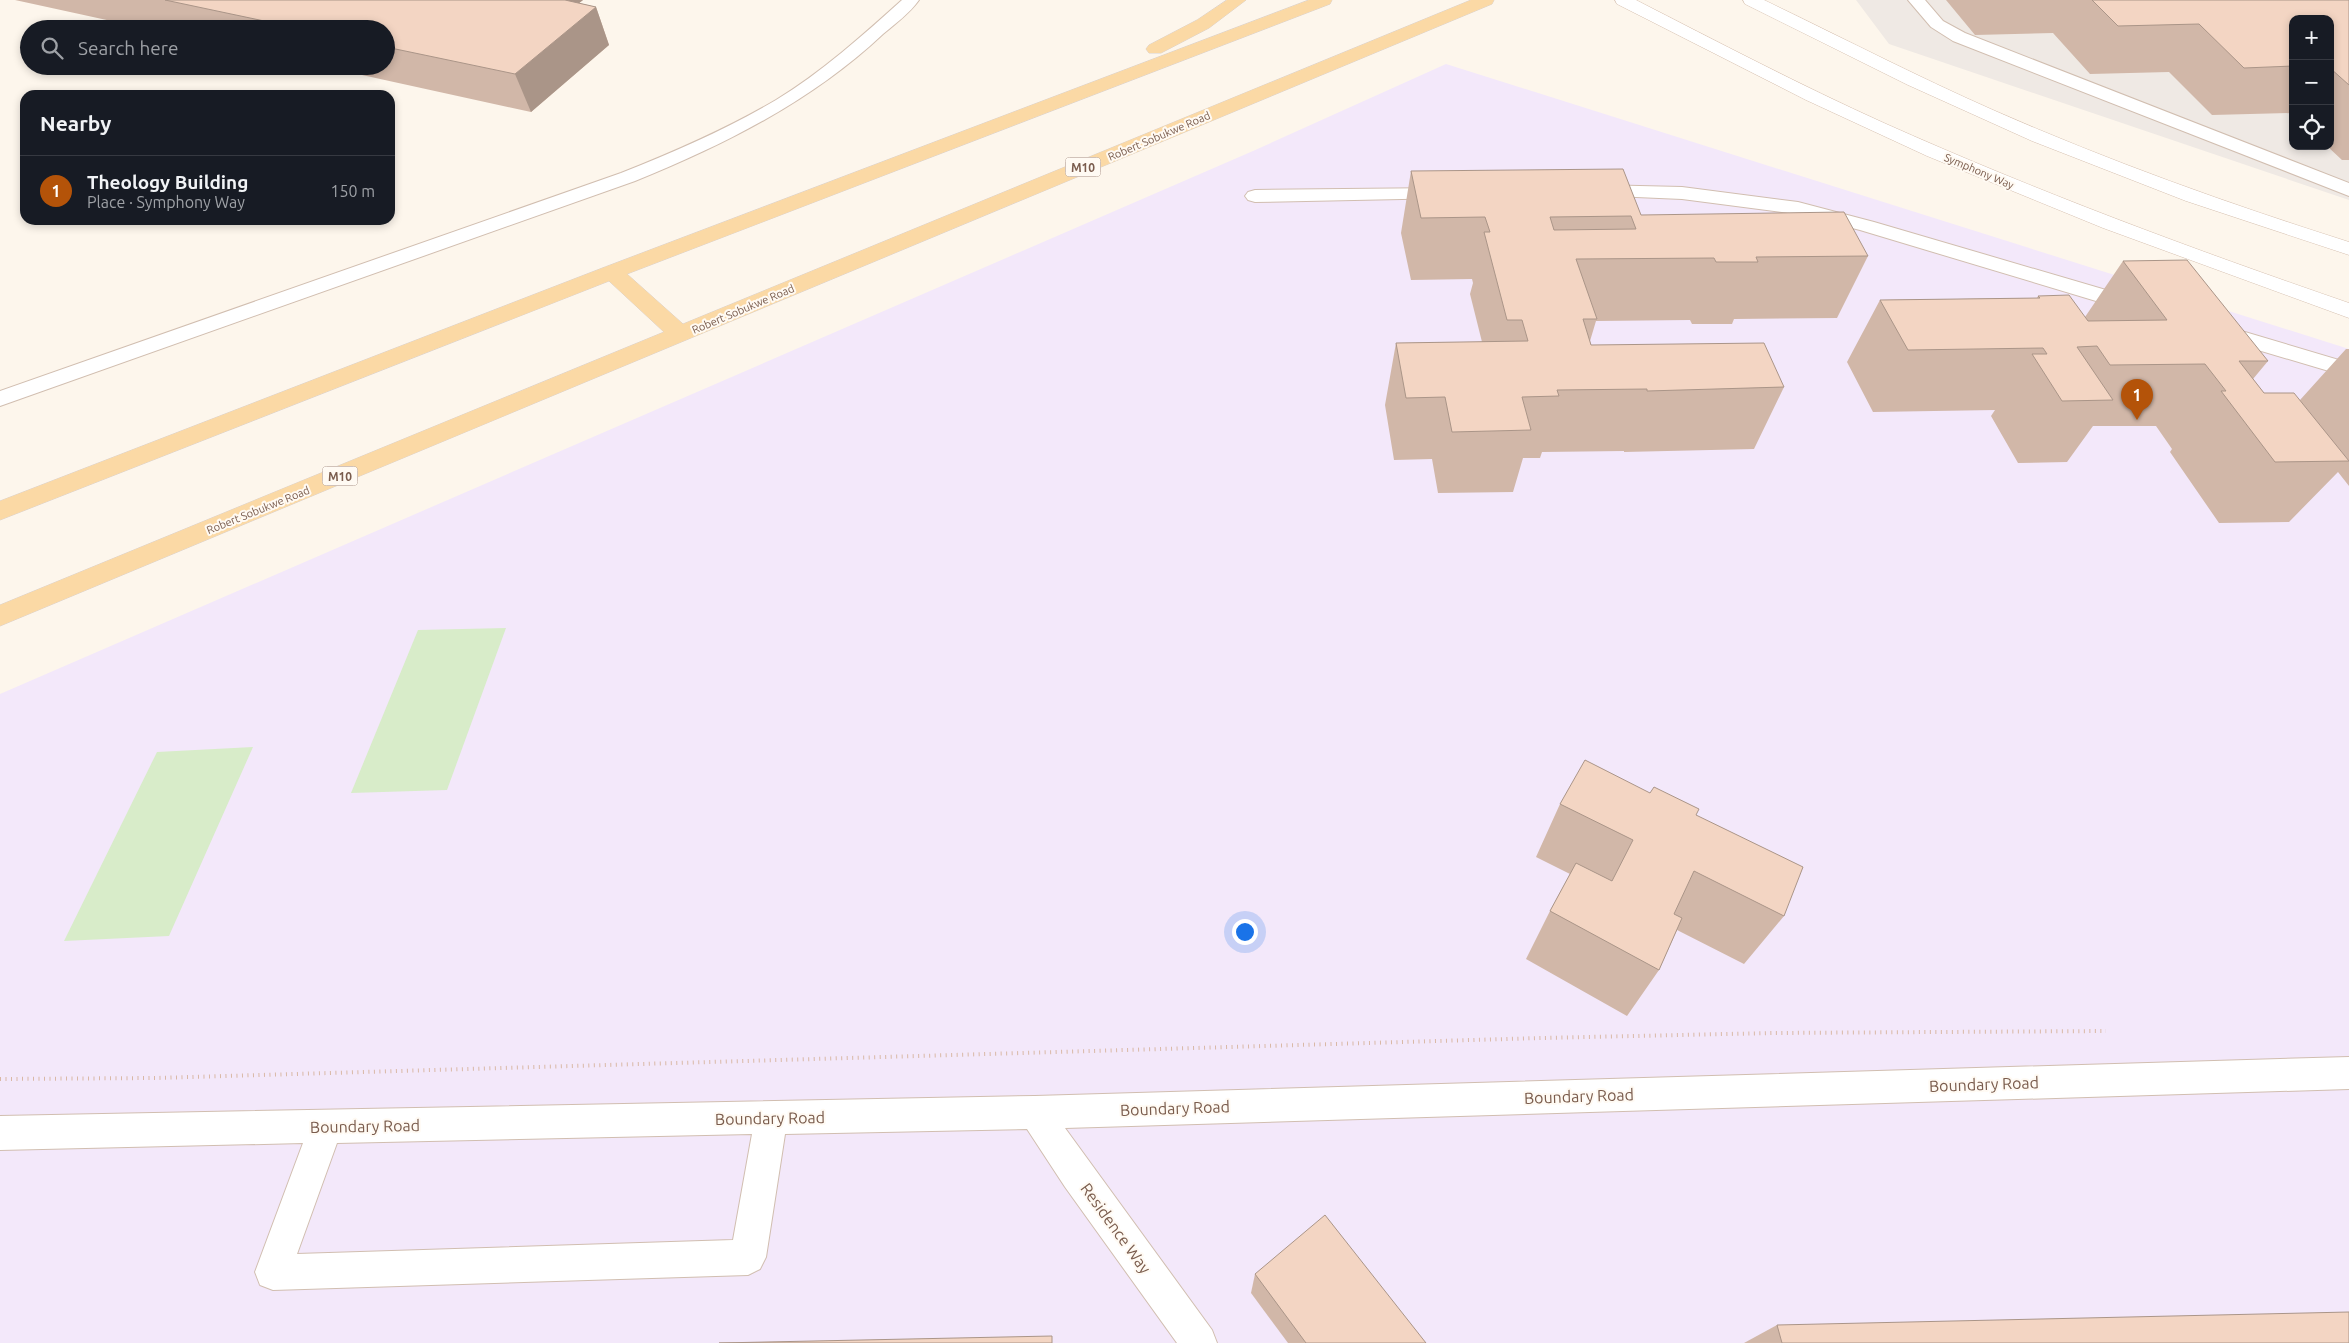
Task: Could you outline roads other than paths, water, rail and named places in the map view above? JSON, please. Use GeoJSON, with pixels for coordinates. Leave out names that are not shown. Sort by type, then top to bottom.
{"type":"FeatureCollection","features":[{"type":"Feature","properties":{"kind":"main road"},"geometry":{"type":"LineString","coordinates":[[1036,111],[1203,24],[1238,0]]}},
{"type":"Feature","properties":{"kind":"main road"},"geometry":{"type":"LineString","coordinates":[[0,511],[612,272],[1324,0]]}},
{"type":"Feature","properties":{"kind":"main road","name":"Robert Sobukwe Road"},"geometry":{"type":"LineString","coordinates":[[0,616],[1486,0]]}},
{"type":"Feature","properties":{"kind":"main road","name":"Symphony Way"},"geometry":{"type":"LineString","coordinates":[[1623,0],[1808,94],[1949,159],[2111,225],[2349,311]]}},
{"type":"Feature","properties":{"kind":"main road"},"geometry":{"type":"LineString","coordinates":[[1752,0],[1939,92],[2063,145],[2170,188],[2349,249]]}},
{"type":"Feature","properties":{"kind":"main road"},"geometry":{"type":"LineString","coordinates":[[612,272],[681,335]]}},
{"type":"Feature","properties":{"kind":"lane"},"geometry":{"type":"LineString","coordinates":[[0,399],[628,177],[691,152],[782,103],[821,77],[861,46],[911,0]]}},
{"type":"Feature","properties":{"kind":"lane"},"geometry":{"type":"LineString","coordinates":[[1916,0],[1937,24],[1959,37],[2349,190]]}},
{"type":"Feature","properties":{"kind":"lane"},"geometry":{"type":"LineString","coordinates":[[1583,190],[1682,193],[1798,208],[1876,229],[2150,310]]}},
{"type":"Feature","properties":{"kind":"lane"},"geometry":{"type":"LineString","coordinates":[[1254,196],[1458,193]]}},
{"type":"Feature","properties":{"kind":"lane"},"geometry":{"type":"LineString","coordinates":[[2198,325],[2349,370]]}},
{"type":"Feature","properties":{"kind":"lane","name":"Boundary Road"},"geometry":{"type":"LineString","coordinates":[[0,1133],[1035,1112],[2349,1073]]}},
{"type":"Feature","properties":{"kind":"lane","name":"Residence Way"},"geometry":{"type":"LineString","coordinates":[[1035,1112],[1077,1175],[1198,1343]]}},
{"type":"Feature","properties":{"kind":"lane"},"geometry":{"type":"LineString","coordinates":[[326,1127],[273,1272],[748,1257],[771,1118]]}},
{"type":"Feature","properties":{"kind":"place","name":"Theology Building"},"geometry":{"type":"Point","coordinates":[2137,420]}}]}
